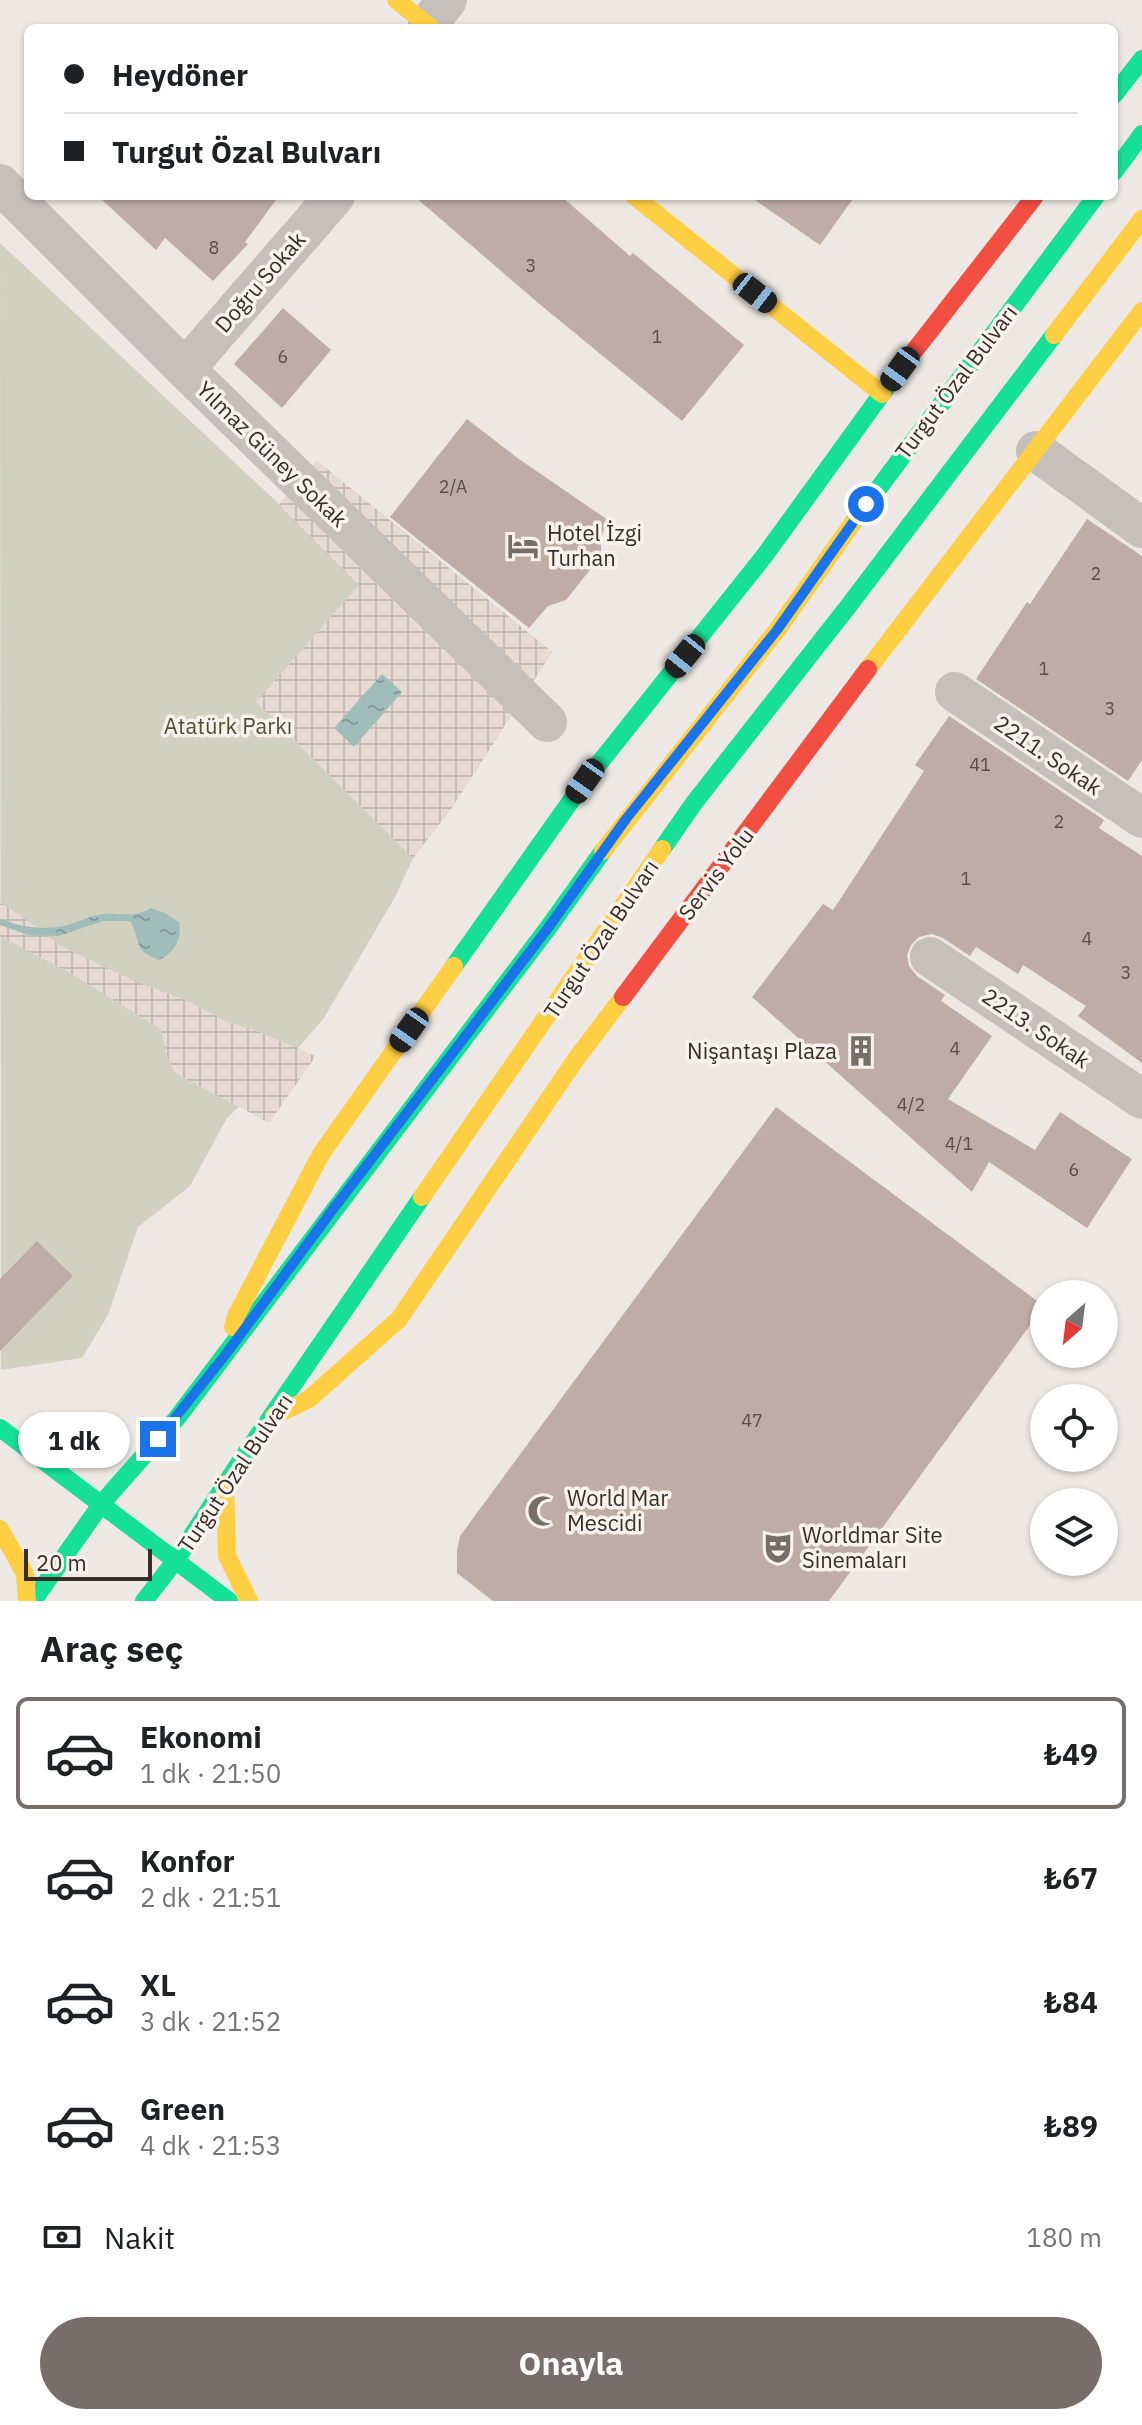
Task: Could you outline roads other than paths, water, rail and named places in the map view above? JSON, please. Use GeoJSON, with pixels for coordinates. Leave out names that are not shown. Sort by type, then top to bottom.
{"type":"FeatureCollection","features":[{"type":"Feature","properties":{"kind":"main road"},"geometry":{"type":"LineString","coordinates":[[396,0],[435,18]]}},
{"type":"Feature","properties":{"kind":"main road"},"geometry":{"type":"LineString","coordinates":[[1118,90],[1142,59]]}},
{"type":"Feature","properties":{"kind":"main road"},"geometry":{"type":"LineString","coordinates":[[1118,167],[1142,134]]}},
{"type":"Feature","properties":{"kind":"main road"},"geometry":{"type":"LineString","coordinates":[[639,200],[882,394]]}},
{"type":"Feature","properties":{"kind":"main road"},"geometry":{"type":"LineString","coordinates":[[226,1354],[236,1316],[321,1154],[585,781],[765,555],[882,394],[1032,200]]}},
{"type":"Feature","properties":{"kind":"main road","name":"Turgut Özal Bulvarı"},"geometry":{"type":"LineString","coordinates":[[33,1601],[102,1503],[177,1418],[226,1354],[548,928],[626,819],[777,630],[902,454],[1093,200]]}},
{"type":"Feature","properties":{"kind":"main road","name":"Turgut Özal Bulvarı"},"geometry":{"type":"LineString","coordinates":[[144,1601],[176,1560],[225,1484],[694,803],[850,604],[1142,219]]}},
{"type":"Feature","properties":{"kind":"main road","name":"Servis Yolu"},"geometry":{"type":"LineString","coordinates":[[274,1416],[309,1399],[399,1319],[576,1059],[889,640],[1142,311]]}},
{"type":"Feature","properties":{"kind":"main road"},"geometry":{"type":"LineString","coordinates":[[0,1428],[229,1601]]}},
{"type":"Feature","properties":{"kind":"main road"},"geometry":{"type":"LineString","coordinates":[[225,1484],[227,1556],[249,1601]]}},
{"type":"Feature","properties":{"kind":"main road"},"geometry":{"type":"LineString","coordinates":[[0,1529],[25,1574],[27,1601]]}},
{"type":"Feature","properties":{"kind":"street","name":"Yılmaz Güney Sokak"},"geometry":{"type":"LineString","coordinates":[[0,184],[547,722]]}},
{"type":"Feature","properties":{"kind":"street","name":"Doğru Sokak"},"geometry":{"type":"LineString","coordinates":[[185,369],[332,200]]}},
{"type":"Feature","properties":{"kind":"street"},"geometry":{"type":"LineString","coordinates":[[1036,451],[1142,528]]}},
{"type":"Feature","properties":{"kind":"street","name":"2211. Sokak"},"geometry":{"type":"LineString","coordinates":[[955,692],[1142,818]]}},
{"type":"Feature","properties":{"kind":"street","name":"2213. Sokak"},"geometry":{"type":"LineString","coordinates":[[930,957],[1142,1099]]}},
{"type":"Feature","properties":{"kind":"water"},"geometry":{"type":"Polygon","coordinates":[[[382,674],[402,692],[354,747],[334,728],[382,674]]]}},
{"type":"Feature","properties":{"kind":"water"},"geometry":{"type":"Polygon","coordinates":[[[151,908],[179,922],[176,945],[159,960],[141,949],[130,921],[103,921],[59,936],[29,935],[0,925],[0,919],[50,928],[98,915],[134,914],[151,908]]]}},
{"type":"Feature","properties":{"kind":"place","name":"Hotel İzgi Turhan"},"geometry":{"type":"Point","coordinates":[523,546]}},
{"type":"Feature","properties":{"kind":"place","name":"Nişantaşı Plaza"},"geometry":{"type":"Point","coordinates":[861,1051]}},
{"type":"Feature","properties":{"kind":"place","name":"World Mar Mescidi"},"geometry":{"type":"Point","coordinates":[543,1511]}},
{"type":"Feature","properties":{"kind":"place","name":"Worldmar Site Sinemaları"},"geometry":{"type":"Point","coordinates":[778,1548]}},
{"type":"Feature","properties":{"kind":"park label","name":"Atatürk Parkı"},"geometry":{"type":"Point","coordinates":[228,726]}}]}
